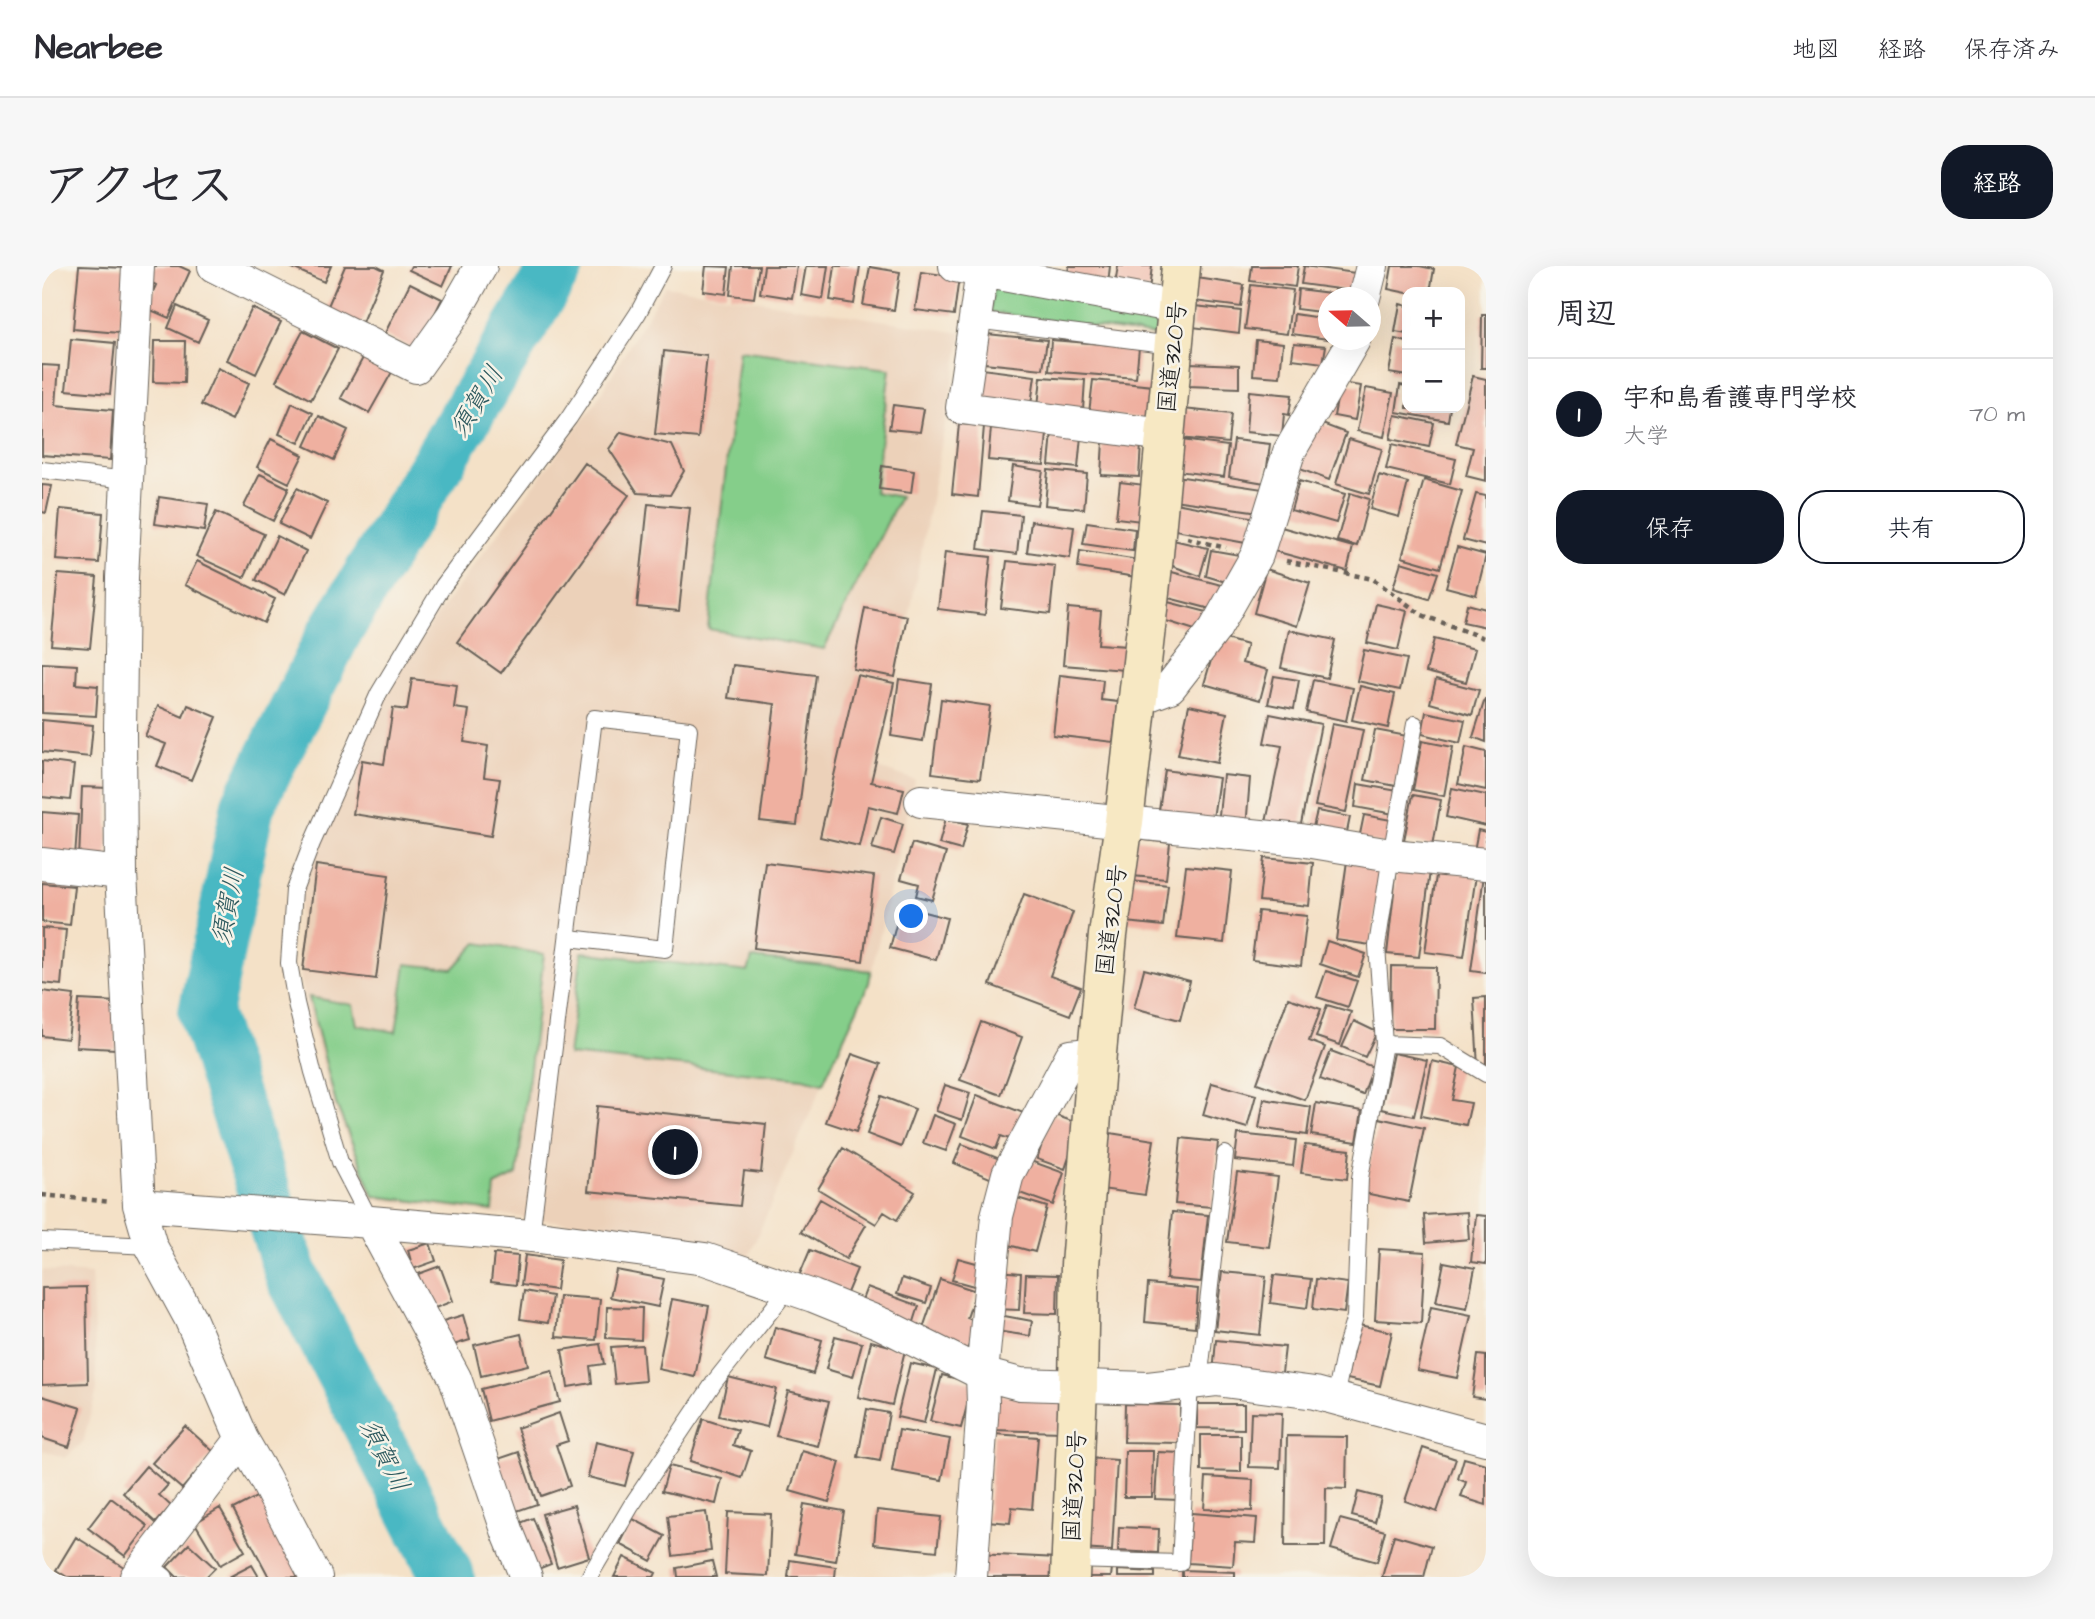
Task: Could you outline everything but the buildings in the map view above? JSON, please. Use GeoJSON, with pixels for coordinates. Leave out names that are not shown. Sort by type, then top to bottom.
{"type":"FeatureCollection","features":[{"type":"Feature","properties":{"kind":"street"},"geometry":{"type":"LineString","coordinates":[[138,266],[121,648],[121,873],[139,1205],[151,1247],[190,1318],[242,1438],[316,1577]]}},
{"type":"Feature","properties":{"kind":"street"},"geometry":{"type":"LineString","coordinates":[[214,266],[416,367],[453,315],[481,266]]}},
{"type":"Feature","properties":{"kind":"street","name":"国道320号"},"geometry":{"type":"LineString","coordinates":[[1070,1568],[1080,1265],[1097,1054],[1108,934],[1124,822],[1156,531],[1181,266]]}},
{"type":"Feature","properties":{"kind":"street"},"geometry":{"type":"LineString","coordinates":[[1366,287],[1371,266]]}},
{"type":"Feature","properties":{"kind":"street"},"geometry":{"type":"LineString","coordinates":[[1164,435],[962,408],[975,320],[968,269],[1177,307]]}},
{"type":"Feature","properties":{"kind":"street"},"geometry":{"type":"LineString","coordinates":[[1138,699],[1170,687],[1215,629],[1258,555],[1289,452],[1348,350]]}},
{"type":"Feature","properties":{"kind":"street"},"geometry":{"type":"LineString","coordinates":[[921,801],[1300,841],[1391,855],[1486,864]]}},
{"type":"Feature","properties":{"kind":"street"},"geometry":{"type":"LineString","coordinates":[[42,864],[121,873]]}},
{"type":"Feature","properties":{"kind":"street"},"geometry":{"type":"LineString","coordinates":[[971,1577],[983,1404],[982,1374],[997,1216],[1008,1174],[1071,1055],[1097,1054]]}},
{"type":"Feature","properties":{"kind":"street"},"geometry":{"type":"LineString","coordinates":[[139,1205],[531,1237],[705,1259],[883,1324],[982,1374],[1020,1384],[1148,1388],[1216,1380],[1315,1393],[1486,1439]]}},
{"type":"Feature","properties":{"kind":"street"},"geometry":{"type":"LineString","coordinates":[[362,1222],[455,1378],[508,1533],[526,1577]]}},
{"type":"Feature","properties":{"kind":"street"},"geometry":{"type":"LineString","coordinates":[[149,1572],[242,1438]]}},
{"type":"Feature","properties":{"kind":"lane"},"geometry":{"type":"LineString","coordinates":[[362,1222],[340,1163],[296,1003],[289,963],[294,890],[317,830],[379,693],[393,669],[443,586],[569,418],[638,313],[663,266]]}},
{"type":"Feature","properties":{"kind":"lane"},"geometry":{"type":"LineString","coordinates":[[975,320],[1172,345]]}},
{"type":"Feature","properties":{"kind":"lane"},"geometry":{"type":"LineString","coordinates":[[42,470],[127,480]]}},
{"type":"Feature","properties":{"kind":"lane"},"geometry":{"type":"LineString","coordinates":[[531,1237],[594,718],[689,729],[665,949],[569,937]]}},
{"type":"Feature","properties":{"kind":"lane"},"geometry":{"type":"LineString","coordinates":[[1335,1398],[1355,1317],[1360,1178],[1384,1044],[1377,946],[1415,724]]}},
{"type":"Feature","properties":{"kind":"lane"},"geometry":{"type":"LineString","coordinates":[[1384,1044],[1440,1046],[1486,1074]]}},
{"type":"Feature","properties":{"kind":"lane"},"geometry":{"type":"LineString","coordinates":[[1070,1568],[1180,1563],[1195,1383],[1225,1154]]}},
{"type":"Feature","properties":{"kind":"lane"},"geometry":{"type":"LineString","coordinates":[[42,1241],[151,1247]]}},
{"type":"Feature","properties":{"kind":"lane"},"geometry":{"type":"LineString","coordinates":[[589,1577],[631,1506],[715,1381],[789,1288]]}},
{"type":"Feature","properties":{"kind":"path"},"geometry":{"type":"LineString","coordinates":[[1156,531],[1373,579],[1422,615],[1486,639]]}},
{"type":"Feature","properties":{"kind":"path"},"geometry":{"type":"LineString","coordinates":[[42,1195],[139,1205]]}},
{"type":"Feature","properties":{"kind":"shaded area"},"geometry":{"type":"Polygon","coordinates":[[[665,286],[962,333],[878,768],[915,780],[869,983],[748,1258],[705,1243],[547,1220],[372,1200],[334,1107],[308,1015],[301,978],[298,923],[301,896],[317,845],[398,673],[440,611],[592,408],[665,286]]]}},
{"type":"Feature","properties":{"kind":"shaded area"},"geometry":{"type":"Polygon","coordinates":[[[42,1270],[91,1274],[97,1390],[83,1442],[65,1458],[43,1450],[42,1452],[42,1270]]]}},
{"type":"Feature","properties":{"kind":"green space"},"geometry":{"type":"Polygon","coordinates":[[[994,285],[1169,310],[1165,337],[990,312],[994,285]]]}},
{"type":"Feature","properties":{"kind":"green space"},"geometry":{"type":"Polygon","coordinates":[[[739,350],[890,369],[874,492],[900,497],[824,649],[708,629],[739,350]]]}},
{"type":"Feature","properties":{"kind":"green space"},"geometry":{"type":"Polygon","coordinates":[[[477,943],[544,954],[517,1175],[495,1186],[493,1211],[374,1196],[336,1104],[309,997],[353,1005],[357,1025],[396,1032],[406,964],[453,969],[477,943]]]}},
{"type":"Feature","properties":{"kind":"green space"},"geometry":{"type":"Polygon","coordinates":[[[582,952],[748,972],[752,958],[871,971],[869,983],[823,1083],[803,1078],[568,1055],[582,952]]]}},
{"type":"Feature","properties":{"kind":"waterway","name":"須賀川"},"geometry":{"type":"LineString","coordinates":[[448,1577],[292,1276],[205,1013],[248,805],[334,634],[557,266]]}},
{"type":"Feature","properties":{"kind":"place","name":"宇和島看護専門学校"},"geometry":{"type":"Point","coordinates":[675,1152]}}]}
